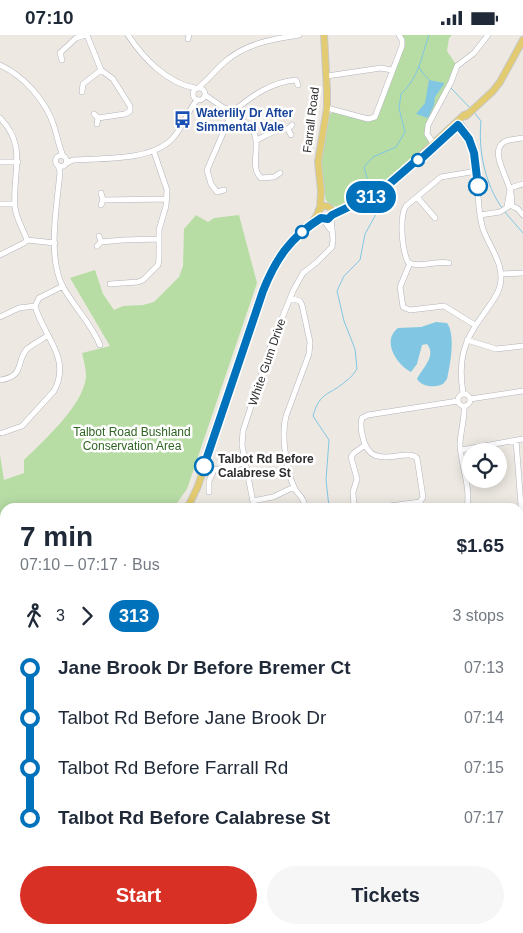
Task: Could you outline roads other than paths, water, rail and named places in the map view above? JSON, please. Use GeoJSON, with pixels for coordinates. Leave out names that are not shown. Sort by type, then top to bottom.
{"type":"FeatureCollection","features":[{"type":"Feature","properties":{"kind":"main road","name":"Farrall Road"},"geometry":{"type":"LineString","coordinates":[[319,35],[324,51],[327,77],[326,108],[318,163],[321,215]]}},
{"type":"Feature","properties":{"kind":"main road","name":"Farrall Road"},"geometry":{"type":"LineString","coordinates":[[324,35],[324,51]]}},
{"type":"Feature","properties":{"kind":"main road"},"geometry":{"type":"LineString","coordinates":[[190,503],[198,486],[252,319],[269,276],[283,251],[321,215],[349,208],[374,196],[390,185],[417,160],[422,158],[500,82],[523,40]]}},
{"type":"Feature","properties":{"kind":"main road","name":"Farrall Road"},"geometry":{"type":"LineString","coordinates":[[321,191],[330,212]]}},
{"type":"Feature","properties":{"kind":"main road"},"geometry":{"type":"LineString","coordinates":[[321,215],[330,212]]}},
{"type":"Feature","properties":{"kind":"street"},"geometry":{"type":"LineString","coordinates":[[62,60],[57,52],[76,38],[87,35],[101,71],[113,79],[130,106],[130,111],[125,114],[97,119]]}},
{"type":"Feature","properties":{"kind":"street"},"geometry":{"type":"LineString","coordinates":[[128,35],[159,71],[236,115],[250,128],[257,140],[254,167],[256,173],[261,178],[276,179],[280,173]]}},
{"type":"Feature","properties":{"kind":"street"},"geometry":{"type":"LineString","coordinates":[[62,160],[140,155],[154,152],[174,138],[208,80],[228,59],[265,38],[299,35]]}},
{"type":"Feature","properties":{"kind":"street"},"geometry":{"type":"LineString","coordinates":[[326,108],[373,119],[402,43],[399,35]]}},
{"type":"Feature","properties":{"kind":"street"},"geometry":{"type":"LineString","coordinates":[[434,145],[427,135],[427,128],[458,64],[474,53],[488,35]]}},
{"type":"Feature","properties":{"kind":"street"},"geometry":{"type":"LineString","coordinates":[[0,65],[17,76],[42,101],[54,125],[62,160],[54,243],[56,264],[63,287],[90,325],[100,345]]}},
{"type":"Feature","properties":{"kind":"street"},"geometry":{"type":"LineString","coordinates":[[327,77],[381,67],[392,70]]}},
{"type":"Feature","properties":{"kind":"street"},"geometry":{"type":"LineString","coordinates":[[82,92],[84,84],[101,71]]}},
{"type":"Feature","properties":{"kind":"street"},"geometry":{"type":"LineString","coordinates":[[218,200],[217,192],[211,184],[207,170],[228,124],[254,95],[278,83],[298,80]]}},
{"type":"Feature","properties":{"kind":"street"},"geometry":{"type":"LineString","coordinates":[[77,82],[84,84]]}},
{"type":"Feature","properties":{"kind":"street"},"geometry":{"type":"LineString","coordinates":[[0,118],[8,128],[16,144],[18,162],[16,213],[27,240]]}},
{"type":"Feature","properties":{"kind":"street"},"geometry":{"type":"LineString","coordinates":[[458,122],[469,139],[476,171],[480,215],[484,231],[498,260],[501,274],[500,287],[495,298],[467,340],[462,361],[463,393],[458,401]]}},
{"type":"Feature","properties":{"kind":"street"},"geometry":{"type":"LineString","coordinates":[[257,140],[281,129],[290,130]]}},
{"type":"Feature","properties":{"kind":"street"},"geometry":{"type":"LineString","coordinates":[[480,215],[500,212],[508,206],[513,196],[499,159],[499,149],[506,141],[523,138]]}},
{"type":"Feature","properties":{"kind":"street"},"geometry":{"type":"LineString","coordinates":[[110,284],[138,282],[155,269],[159,259],[158,239],[160,223],[164,215],[166,183],[154,152]]}},
{"type":"Feature","properties":{"kind":"street"},"geometry":{"type":"LineString","coordinates":[[0,162],[18,162]]}},
{"type":"Feature","properties":{"kind":"street"},"geometry":{"type":"LineString","coordinates":[[449,263],[417,265],[410,263],[406,258],[402,214],[406,206],[441,177],[476,171]]}},
{"type":"Feature","properties":{"kind":"street"},"geometry":{"type":"LineString","coordinates":[[510,188],[523,184]]}},
{"type":"Feature","properties":{"kind":"street"},"geometry":{"type":"LineString","coordinates":[[217,192],[224,190]]}},
{"type":"Feature","properties":{"kind":"street"},"geometry":{"type":"LineString","coordinates":[[101,193],[102,202],[166,199]]}},
{"type":"Feature","properties":{"kind":"street"},"geometry":{"type":"LineString","coordinates":[[417,197],[436,218]]}},
{"type":"Feature","properties":{"kind":"street"},"geometry":{"type":"LineString","coordinates":[[0,204],[15,204]]}},
{"type":"Feature","properties":{"kind":"street"},"geometry":{"type":"LineString","coordinates":[[508,206],[523,215]]}},
{"type":"Feature","properties":{"kind":"street","name":"White Gum Drive"},"geometry":{"type":"LineString","coordinates":[[254,503],[242,445],[243,431],[270,348],[290,298],[303,273],[332,247],[330,212]]}},
{"type":"Feature","properties":{"kind":"street"},"geometry":{"type":"LineString","coordinates":[[321,215],[331,231]]}},
{"type":"Feature","properties":{"kind":"street"},"geometry":{"type":"LineString","coordinates":[[99,241],[158,239]]}},
{"type":"Feature","properties":{"kind":"street"},"geometry":{"type":"LineString","coordinates":[[0,255],[27,240],[54,243]]}},
{"type":"Feature","properties":{"kind":"street"},"geometry":{"type":"LineString","coordinates":[[410,263],[400,287],[403,307],[410,310],[444,305],[476,325]]}},
{"type":"Feature","properties":{"kind":"street"},"geometry":{"type":"LineString","coordinates":[[501,274],[523,273]]}},
{"type":"Feature","properties":{"kind":"street"},"geometry":{"type":"LineString","coordinates":[[1,434],[22,426],[54,391],[57,385],[60,370],[58,353],[47,336],[35,306],[39,298],[63,287]]}},
{"type":"Feature","properties":{"kind":"street"},"geometry":{"type":"LineString","coordinates":[[290,298],[301,303],[311,345],[283,426],[288,466],[294,487],[304,499],[304,503]]}},
{"type":"Feature","properties":{"kind":"street"},"geometry":{"type":"LineString","coordinates":[[0,317],[19,308],[35,306]]}},
{"type":"Feature","properties":{"kind":"street"},"geometry":{"type":"LineString","coordinates":[[0,380],[14,374],[20,367],[26,350],[47,336]]}},
{"type":"Feature","properties":{"kind":"street"},"geometry":{"type":"LineString","coordinates":[[467,340],[496,349],[523,346]]}},
{"type":"Feature","properties":{"kind":"street"},"geometry":{"type":"LineString","coordinates":[[470,399],[523,391]]}},
{"type":"Feature","properties":{"kind":"street"},"geometry":{"type":"LineString","coordinates":[[463,393],[467,394],[470,399]]}},
{"type":"Feature","properties":{"kind":"street"},"geometry":{"type":"LineString","coordinates":[[464,406],[468,405],[470,399]]}},
{"type":"Feature","properties":{"kind":"street"},"geometry":{"type":"LineString","coordinates":[[458,401],[459,404],[464,406]]}},
{"type":"Feature","properties":{"kind":"street"},"geometry":{"type":"LineString","coordinates":[[412,503],[420,502],[423,497],[417,458],[412,455],[380,457],[370,451],[365,445],[360,425],[362,418],[368,415],[458,401]]}},
{"type":"Feature","properties":{"kind":"street"},"geometry":{"type":"LineString","coordinates":[[464,406],[465,416],[460,439],[468,495],[467,503]]}},
{"type":"Feature","properties":{"kind":"street"},"geometry":{"type":"LineString","coordinates":[[461,450],[523,439]]}},
{"type":"Feature","properties":{"kind":"street"},"geometry":{"type":"LineString","coordinates":[[516,440],[522,503]]}},
{"type":"Feature","properties":{"kind":"street"},"geometry":{"type":"LineString","coordinates":[[354,503],[353,492],[357,479],[351,457],[365,445]]}},
{"type":"Feature","properties":{"kind":"street"},"geometry":{"type":"LineString","coordinates":[[209,492],[209,481],[214,470],[245,463]]}},
{"type":"Feature","properties":{"kind":"street"},"geometry":{"type":"LineString","coordinates":[[257,503],[294,487]]}},
{"type":"Feature","properties":{"kind":"water"},"geometry":{"type":"Polygon","coordinates":[[[429,80],[444,84],[435,97],[434,105],[428,118],[416,114],[425,103],[429,80]]]}},
{"type":"Feature","properties":{"kind":"water"},"geometry":{"type":"Polygon","coordinates":[[[436,322],[447,323],[450,328],[452,342],[451,358],[447,379],[443,384],[428,386],[422,384],[417,379],[430,357],[430,348],[427,344],[422,345],[417,364],[411,372],[396,358],[391,346],[391,339],[393,333],[398,328],[421,327],[436,322]]]}},
{"type":"Feature","properties":{"kind":"waterway"},"geometry":{"type":"LineString","coordinates":[[374,193],[364,167],[373,157],[396,147],[405,132],[399,108],[401,94],[416,74],[429,35]]}},
{"type":"Feature","properties":{"kind":"waterway"},"geometry":{"type":"LineString","coordinates":[[419,67],[429,80]]}},
{"type":"Feature","properties":{"kind":"waterway"},"geometry":{"type":"LineString","coordinates":[[451,88],[471,109]]}},
{"type":"Feature","properties":{"kind":"waterway"},"geometry":{"type":"LineString","coordinates":[[473,111],[481,121],[482,155],[487,178],[502,208]]}},
{"type":"Feature","properties":{"kind":"waterway"},"geometry":{"type":"LineString","coordinates":[[329,503],[326,480],[329,440],[313,416],[322,398],[348,380],[357,369],[355,349],[344,321],[337,291],[344,276],[360,260],[365,234],[375,216],[378,204],[376,199]]}},
{"type":"Feature","properties":{"kind":"waterway"},"geometry":{"type":"LineString","coordinates":[[504,211],[523,233]]}},
{"type":"Feature","properties":{"kind":"place","name":"Waterlily Dr After Simmental Vale"},"geometry":{"type":"Point","coordinates":[182,120]}},
{"type":"Feature","properties":{"kind":"place","name":"Talbot Rd Before Calabrese St"},"geometry":{"type":"Point","coordinates":[204,466]}},
{"type":"Feature","properties":{"kind":"park label","name":"Talbot Road Bushland Conservation Area"},"geometry":{"type":"Point","coordinates":[132,439]}}]}
